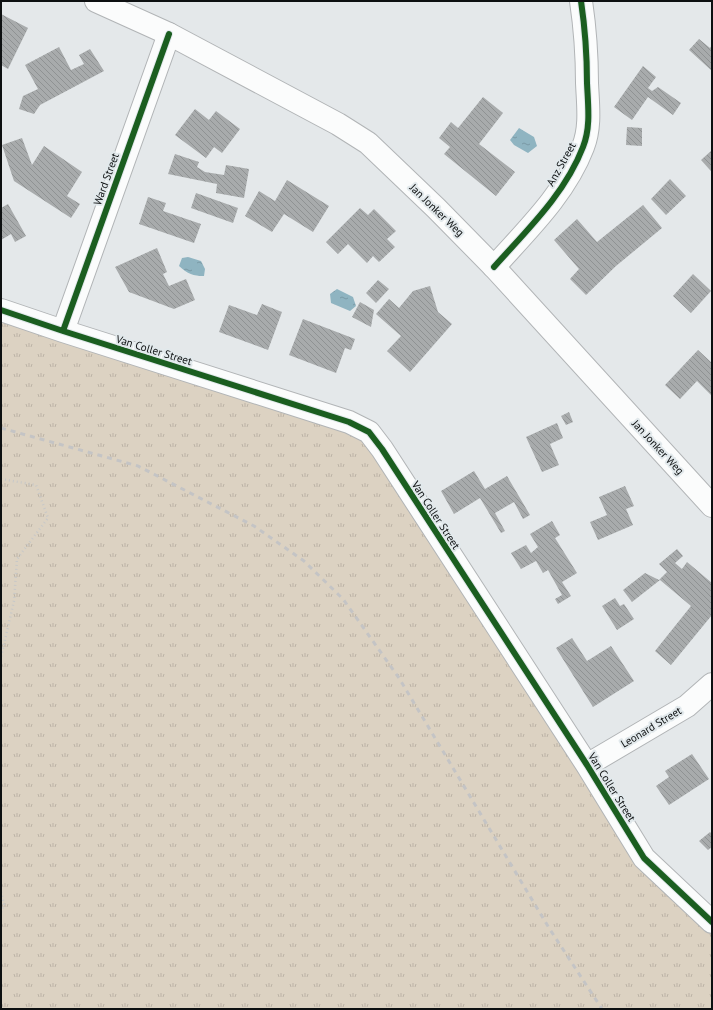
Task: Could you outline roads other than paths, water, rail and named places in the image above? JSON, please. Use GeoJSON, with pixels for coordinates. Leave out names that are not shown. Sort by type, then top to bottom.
{"type":"FeatureCollection","features":[{"type":"Feature","properties":{"kind":"street","name":"Jan Jonker Weg"},"geometry":{"type":"LineString","coordinates":[[96,1],[169,34],[338,124],[368,143],[494,266],[712,506]]}},
{"type":"Feature","properties":{"kind":"street","name":"Anz Street"},"geometry":{"type":"LineString","coordinates":[[494,266],[552,201],[576,164],[584,146],[589,124],[584,16],[581,1]]}},
{"type":"Feature","properties":{"kind":"street","name":"Ward Street"},"geometry":{"type":"LineString","coordinates":[[63,331],[169,34]]}},
{"type":"Feature","properties":{"kind":"street","name":"Van Coller Street"},"geometry":{"type":"LineString","coordinates":[[1,310],[350,422],[368,432],[382,449],[587,766],[644,858],[712,922]]}},
{"type":"Feature","properties":{"kind":"street","name":"Leonard Street"},"geometry":{"type":"LineString","coordinates":[[587,766],[687,706],[712,684]]}},
{"type":"Feature","properties":{"kind":"water"},"geometry":{"type":"Polygon","coordinates":[[[519,128],[534,137],[537,146],[528,153],[514,145],[510,140],[519,128]]]}},
{"type":"Feature","properties":{"kind":"water"},"geometry":{"type":"Polygon","coordinates":[[[188,257],[201,261],[205,269],[204,276],[191,274],[179,266],[182,258],[188,257]]]}},
{"type":"Feature","properties":{"kind":"water"},"geometry":{"type":"Polygon","coordinates":[[[337,289],[353,297],[356,306],[350,311],[331,303],[330,294],[337,289]]]}},
{"type":"Feature","properties":{"kind":"railway"},"geometry":{"type":"LineString","coordinates":[[1,428],[138,466],[254,526],[304,561],[343,599],[399,678],[549,928],[602,1009]]}}]}
